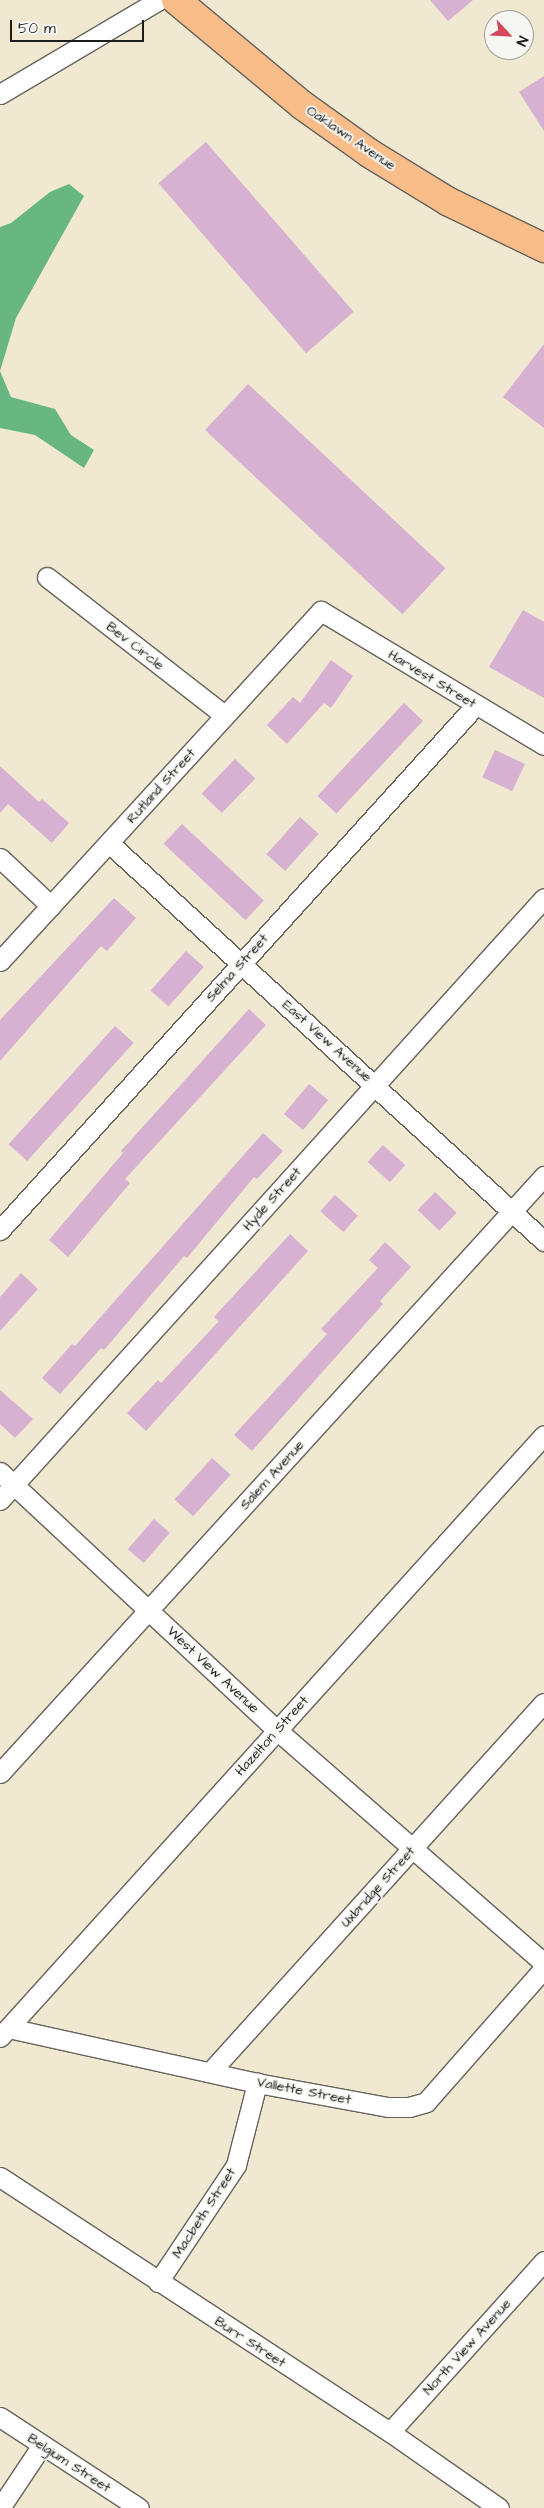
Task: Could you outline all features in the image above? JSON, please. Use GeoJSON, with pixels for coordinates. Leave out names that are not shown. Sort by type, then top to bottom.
{"type":"FeatureCollection","features":[{"type":"Feature","properties":{"kind":"main road","name":"Oaklawn Avenue"},"geometry":{"type":"LineString","coordinates":[[176,0],[302,105],[369,153],[449,202],[544,248]]}},
{"type":"Feature","properties":{"kind":"street"},"geometry":{"type":"LineString","coordinates":[[0,94],[159,0]]}},
{"type":"Feature","properties":{"kind":"street","name":"Bev Circle"},"geometry":{"type":"LineString","coordinates":[[46,577],[224,715]]}},
{"type":"Feature","properties":{"kind":"street","name":"Rutland Street"},"geometry":{"type":"LineString","coordinates":[[0,961],[321,611]]}},
{"type":"Feature","properties":{"kind":"street","name":"Harvest Street"},"geometry":{"type":"LineString","coordinates":[[321,611],[475,706],[544,745]]}},
{"type":"Feature","properties":{"kind":"street","name":"Selma Street"},"geometry":{"type":"LineString","coordinates":[[0,1230],[475,706]]}},
{"type":"Feature","properties":{"kind":"street","name":"East View Avenue"},"geometry":{"type":"LineString","coordinates":[[110,843],[544,1241]]}},
{"type":"Feature","properties":{"kind":"street"},"geometry":{"type":"LineString","coordinates":[[0,858],[51,906]]}},
{"type":"Feature","properties":{"kind":"street","name":"Hyde Street"},"geometry":{"type":"LineString","coordinates":[[0,1500],[544,898]]}},
{"type":"Feature","properties":{"kind":"street","name":"Salem Avenue"},"geometry":{"type":"LineString","coordinates":[[0,1773],[544,1176]]}},
{"type":"Feature","properties":{"kind":"street","name":"Hazelton Street"},"geometry":{"type":"LineString","coordinates":[[4,2032],[544,1434]]}},
{"type":"Feature","properties":{"kind":"street","name":"West View Avenue"},"geometry":{"type":"LineString","coordinates":[[0,1472],[278,1730],[412,1850],[544,1963]]}},
{"type":"Feature","properties":{"kind":"street","name":"Uxbridge Street"},"geometry":{"type":"LineString","coordinates":[[211,2072],[544,1703]]}},
{"type":"Feature","properties":{"kind":"street","name":"Vallette Street"},"geometry":{"type":"LineString","coordinates":[[4,2032],[211,2072],[257,2083],[388,2107],[409,2107],[426,2102],[544,1968]]}},
{"type":"Feature","properties":{"kind":"street","name":"Macbeth Street"},"geometry":{"type":"LineString","coordinates":[[158,2282],[236,2165],[257,2083]]}},
{"type":"Feature","properties":{"kind":"street","name":"Burr Street"},"geometry":{"type":"LineString","coordinates":[[0,2177],[390,2432],[499,2508]]}},
{"type":"Feature","properties":{"kind":"street","name":"North View Avenue"},"geometry":{"type":"LineString","coordinates":[[390,2432],[544,2261]]}},
{"type":"Feature","properties":{"kind":"street","name":"Belgium Street"},"geometry":{"type":"LineString","coordinates":[[0,2417],[139,2508]]}},
{"type":"Feature","properties":{"kind":"street"},"geometry":{"type":"LineString","coordinates":[[0,2508],[42,2445]]}},
{"type":"Feature","properties":{"kind":"green space"},"geometry":{"type":"Polygon","coordinates":[[[69,184],[84,196],[16,318],[0,371],[0,227],[11,223],[50,192],[69,184]]]}},
{"type":"Feature","properties":{"kind":"green space"},"geometry":{"type":"Polygon","coordinates":[[[0,371],[11,397],[55,409],[71,435],[94,450],[84,468],[35,435],[0,428],[0,371]]]}},
{"type":"Feature","properties":{"kind":"building"},"geometry":{"type":"Polygon","coordinates":[[[430,0],[473,0],[448,21],[430,0]]]}},
{"type":"Feature","properties":{"kind":"building"},"geometry":{"type":"Polygon","coordinates":[[[544,76],[544,131],[519,92],[544,76]]]}},
{"type":"Feature","properties":{"kind":"building"},"geometry":{"type":"Polygon","coordinates":[[[206,142],[354,312],[306,353],[158,183],[206,142]]]}},
{"type":"Feature","properties":{"kind":"building"},"geometry":{"type":"Polygon","coordinates":[[[544,344],[544,428],[503,397],[544,344]]]}},
{"type":"Feature","properties":{"kind":"building"},"geometry":{"type":"Polygon","coordinates":[[[248,384],[445,568],[402,614],[205,430],[248,384]]]}},
{"type":"Feature","properties":{"kind":"building"},"geometry":{"type":"Polygon","coordinates":[[[523,610],[544,622],[544,698],[489,667],[523,610]]]}},
{"type":"Feature","properties":{"kind":"building"},"geometry":{"type":"Polygon","coordinates":[[[331,660],[353,676],[331,708],[324,703],[287,744],[267,725],[293,697],[300,703],[331,660]]]}},
{"type":"Feature","properties":{"kind":"building"},"geometry":{"type":"Polygon","coordinates":[[[404,703],[423,721],[336,814],[317,796],[404,703]]]}},
{"type":"Feature","properties":{"kind":"building"},"geometry":{"type":"Polygon","coordinates":[[[495,750],[525,764],[512,791],[482,777],[495,750]]]}},
{"type":"Feature","properties":{"kind":"building"},"geometry":{"type":"Polygon","coordinates":[[[235,759],[255,778],[222,813],[202,794],[235,759]]]}},
{"type":"Feature","properties":{"kind":"building"},"geometry":{"type":"Polygon","coordinates":[[[0,766],[39,802],[42,799],[69,823],[52,843],[8,804],[0,813],[0,766]]]}},
{"type":"Feature","properties":{"kind":"building"},"geometry":{"type":"Polygon","coordinates":[[[300,817],[319,834],[285,871],[267,854],[300,817]]]}},
{"type":"Feature","properties":{"kind":"building"},"geometry":{"type":"Polygon","coordinates":[[[182,824],[264,900],[245,920],[164,844],[182,824]]]}},
{"type":"Feature","properties":{"kind":"building"},"geometry":{"type":"Polygon","coordinates":[[[114,898],[136,918],[107,951],[101,946],[0,1061],[0,1020],[114,898]]]}},
{"type":"Feature","properties":{"kind":"building"},"geometry":{"type":"Polygon","coordinates":[[[186,951],[204,967],[168,1006],[151,990],[186,951]]]}},
{"type":"Feature","properties":{"kind":"building"},"geometry":{"type":"Polygon","coordinates":[[[249,1009],[266,1025],[125,1179],[130,1183],[68,1257],[49,1240],[123,1153],[121,1151],[249,1009]]]}},
{"type":"Feature","properties":{"kind":"building"},"geometry":{"type":"Polygon","coordinates":[[[115,1026],[134,1043],[27,1161],[9,1144],[115,1026]]]}},
{"type":"Feature","properties":{"kind":"building"},"geometry":{"type":"Polygon","coordinates":[[[309,1084],[328,1100],[303,1130],[284,1114],[309,1084]]]}},
{"type":"Feature","properties":{"kind":"building"},"geometry":{"type":"Polygon","coordinates":[[[263,1133],[283,1151],[257,1179],[254,1177],[187,1258],[184,1256],[104,1350],[101,1348],[60,1394],[42,1378],[72,1344],[75,1346],[263,1133]]]}},
{"type":"Feature","properties":{"kind":"building"},"geometry":{"type":"Polygon","coordinates":[[[383,1145],[405,1165],[390,1182],[368,1162],[383,1145]]]}},
{"type":"Feature","properties":{"kind":"building"},"geometry":{"type":"Polygon","coordinates":[[[435,1192],[457,1213],[439,1231],[418,1210],[435,1192]]]}},
{"type":"Feature","properties":{"kind":"building"},"geometry":{"type":"Polygon","coordinates":[[[335,1195],[358,1216],[343,1232],[320,1211],[335,1195]]]}},
{"type":"Feature","properties":{"kind":"building"},"geometry":{"type":"Polygon","coordinates":[[[290,1234],[308,1251],[146,1431],[127,1413],[158,1380],[161,1383],[219,1321],[214,1317],[290,1234]]]}},
{"type":"Feature","properties":{"kind":"building"},"geometry":{"type":"Polygon","coordinates":[[[385,1242],[411,1267],[380,1301],[383,1304],[252,1451],[234,1435],[327,1334],[321,1329],[378,1268],[369,1260],[385,1242]]]}},
{"type":"Feature","properties":{"kind":"building"},"geometry":{"type":"Polygon","coordinates":[[[21,1273],[38,1289],[0,1331],[0,1297],[21,1273]]]}},
{"type":"Feature","properties":{"kind":"building"},"geometry":{"type":"Polygon","coordinates":[[[0,1390],[33,1419],[15,1438],[0,1424],[0,1390]]]}},
{"type":"Feature","properties":{"kind":"building"},"geometry":{"type":"Polygon","coordinates":[[[212,1458],[231,1475],[193,1516],[175,1500],[212,1458]]]}},
{"type":"Feature","properties":{"kind":"building"},"geometry":{"type":"Polygon","coordinates":[[[154,1519],[170,1533],[144,1563],[128,1549],[154,1519]]]}}]}
